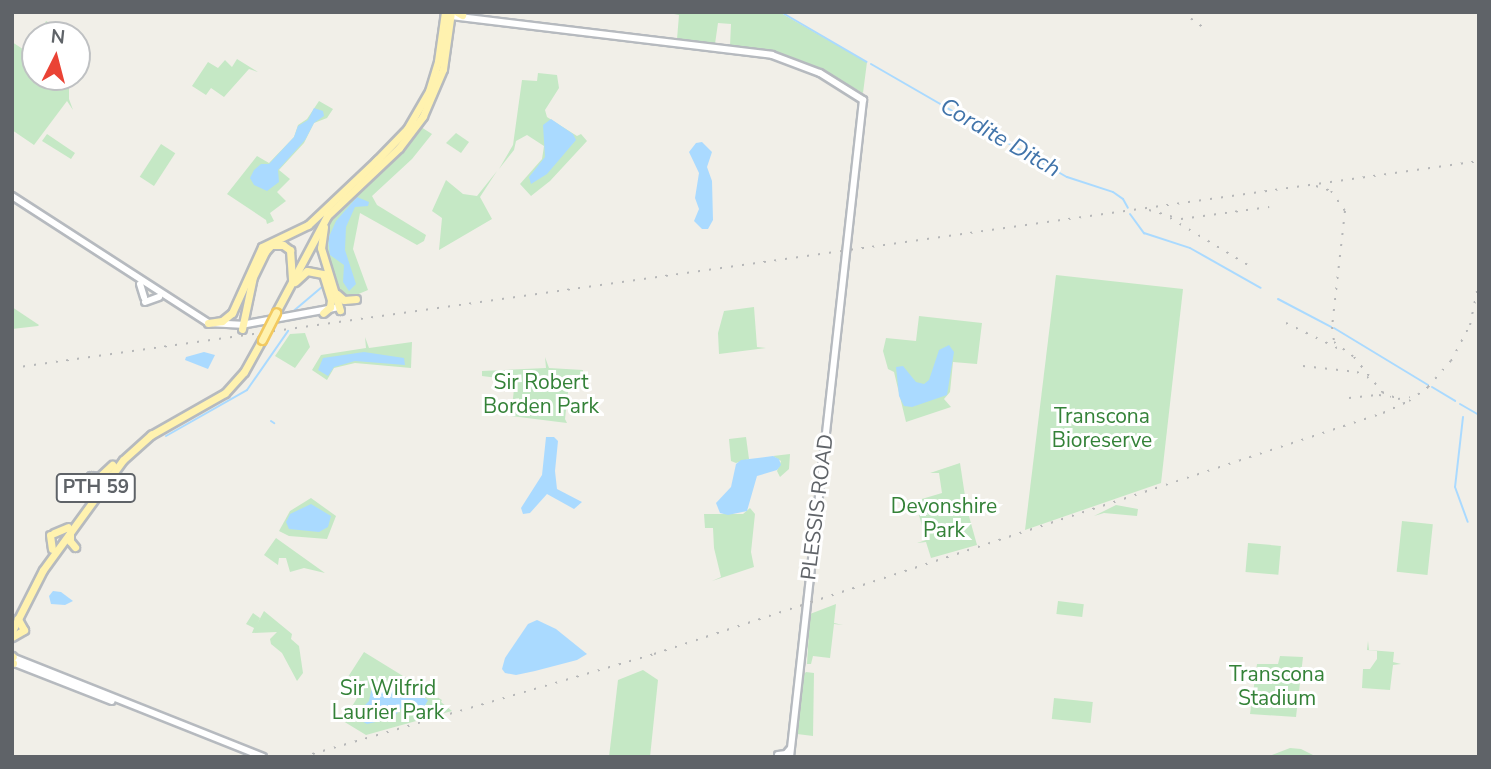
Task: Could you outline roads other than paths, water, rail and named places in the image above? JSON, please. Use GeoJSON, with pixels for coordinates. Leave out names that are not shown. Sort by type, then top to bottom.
{"type":"FeatureCollection","features":[{"type":"Feature","properties":{"kind":"main road"},"geometry":{"type":"LineString","coordinates":[[434,14],[442,19],[446,28],[455,14],[575,30]]}},
{"type":"Feature","properties":{"kind":"main road","name":"PTH 59"},"geometry":{"type":"LineString","coordinates":[[359,184],[378,159],[400,138],[423,104],[436,71],[446,28],[455,14]]}},
{"type":"Feature","properties":{"kind":"main road"},"geometry":{"type":"LineString","coordinates":[[550,27],[575,30]]}},
{"type":"Feature","properties":{"kind":"main road","name":"PTH 59"},"geometry":{"type":"LineString","coordinates":[[113,468],[150,435],[200,409],[236,382],[262,340],[318,229],[341,200],[400,148],[423,116],[443,69],[446,28]]}},
{"type":"Feature","properties":{"kind":"main road"},"geometry":{"type":"LineString","coordinates":[[558,29],[563,38]]}},
{"type":"Feature","properties":{"kind":"main road","name":"PLESSIS ROAD"},"geometry":{"type":"LineString","coordinates":[[575,30],[772,55],[820,73],[860,97],[864,103],[849,259],[791,754]]}},
{"type":"Feature","properties":{"kind":"main road"},"geometry":{"type":"LineString","coordinates":[[208,323],[227,319],[238,303],[262,247],[308,225],[378,159]]}},
{"type":"Feature","properties":{"kind":"main road"},"geometry":{"type":"LineString","coordinates":[[12,196],[68,232],[85,248],[203,324],[222,329],[338,309]]}},
{"type":"Feature","properties":{"kind":"main road"},"geometry":{"type":"LineString","coordinates":[[323,313],[330,305],[332,292],[321,239],[325,224],[341,200]]}},
{"type":"Feature","properties":{"kind":"main road"},"geometry":{"type":"LineString","coordinates":[[242,326],[253,277],[265,252],[271,246],[283,245],[290,250],[294,277],[315,270],[323,274],[338,309]]}},
{"type":"Feature","properties":{"kind":"main road","name":"PLESSIS ROAD"},"geometry":{"type":"LineString","coordinates":[[791,754],[824,441],[849,259]]}},
{"type":"Feature","properties":{"kind":"main road"},"geometry":{"type":"LineString","coordinates":[[276,312],[297,278],[306,271]]}},
{"type":"Feature","properties":{"kind":"main road"},"geometry":{"type":"LineString","coordinates":[[141,284],[156,281],[160,296]]}},
{"type":"Feature","properties":{"kind":"main road"},"geometry":{"type":"LineString","coordinates":[[141,284],[145,300],[160,296],[208,323],[263,326],[291,322],[338,309]]}},
{"type":"Feature","properties":{"kind":"main road"},"geometry":{"type":"LineString","coordinates":[[332,292],[344,300],[356,299]]}},
{"type":"Feature","properties":{"kind":"main road"},"geometry":{"type":"LineString","coordinates":[[238,303],[242,326]]}},
{"type":"Feature","properties":{"kind":"main road"},"geometry":{"type":"LineString","coordinates":[[824,441],[817,430],[827,422]]}},
{"type":"Feature","properties":{"kind":"main road"},"geometry":{"type":"LineString","coordinates":[[95,494],[107,485],[115,485],[112,478],[113,468]]}},
{"type":"Feature","properties":{"kind":"main road"},"geometry":{"type":"LineString","coordinates":[[95,494],[95,484],[90,476],[99,477],[113,468]]}},
{"type":"Feature","properties":{"kind":"main road","name":"PTH 59"},"geometry":{"type":"LineString","coordinates":[[12,634],[15,618],[55,549],[95,494]]}},
{"type":"Feature","properties":{"kind":"main road"},"geometry":{"type":"LineString","coordinates":[[69,529],[72,547],[55,549],[52,534],[69,529]]}},
{"type":"Feature","properties":{"kind":"main road"},"geometry":{"type":"LineString","coordinates":[[798,674],[791,666],[800,654]]}},
{"type":"Feature","properties":{"kind":"main road"},"geometry":{"type":"LineString","coordinates":[[13,660],[263,757]]}},
{"type":"Feature","properties":{"kind":"main road"},"geometry":{"type":"LineString","coordinates":[[51,675],[85,691],[139,710]]}},
{"type":"Feature","properties":{"kind":"main road"},"geometry":{"type":"LineString","coordinates":[[78,695],[85,691]]}},
{"type":"Feature","properties":{"kind":"main road"},"geometry":{"type":"LineString","coordinates":[[165,720],[252,757]]}},
{"type":"Feature","properties":{"kind":"main road"},"geometry":{"type":"LineString","coordinates":[[780,757],[791,754]]}},
{"type":"Feature","properties":{"kind":"water"},"geometry":{"type":"Polygon","coordinates":[[[314,108],[323,111],[324,116],[314,123],[305,140],[278,170],[279,182],[267,191],[254,185],[250,178],[254,170],[261,164],[269,164],[294,137],[298,126],[308,120],[314,108]]]}},
{"type":"Feature","properties":{"kind":"water"},"geometry":{"type":"Polygon","coordinates":[[[551,119],[573,134],[576,140],[547,174],[531,184],[529,177],[545,157],[543,125],[551,119]]]}},
{"type":"Feature","properties":{"kind":"water"},"geometry":{"type":"Polygon","coordinates":[[[702,142],[712,152],[707,167],[712,181],[713,220],[708,229],[702,229],[694,221],[699,209],[695,198],[699,173],[689,152],[696,143],[702,142]]]}},
{"type":"Feature","properties":{"kind":"water"},"geometry":{"type":"Polygon","coordinates":[[[357,197],[369,202],[368,206],[355,207],[346,227],[345,250],[356,284],[349,291],[343,282],[344,265],[330,255],[328,239],[336,221],[357,197]]]}},
{"type":"Feature","properties":{"kind":"water"},"geometry":{"type":"Polygon","coordinates":[[[949,345],[954,352],[947,395],[912,407],[904,406],[899,396],[896,367],[903,366],[916,382],[924,384],[929,380],[939,350],[949,345]]]}},
{"type":"Feature","properties":{"kind":"water"},"geometry":{"type":"Polygon","coordinates":[[[204,352],[215,355],[208,369],[185,360],[186,357],[204,352]]]}},
{"type":"Feature","properties":{"kind":"water"},"geometry":{"type":"Polygon","coordinates":[[[364,352],[404,358],[405,365],[355,361],[334,367],[328,376],[318,370],[323,358],[364,352]]]}},
{"type":"Feature","properties":{"kind":"water"},"geometry":{"type":"Polygon","coordinates":[[[546,437],[554,437],[558,441],[555,471],[557,489],[582,502],[574,509],[547,494],[530,513],[523,514],[521,508],[542,475],[546,437]]]}},
{"type":"Feature","properties":{"kind":"water"},"geometry":{"type":"Polygon","coordinates":[[[773,456],[779,459],[781,465],[777,470],[757,476],[747,511],[728,515],[720,513],[716,503],[731,487],[736,464],[741,460],[773,456]]]}},
{"type":"Feature","properties":{"kind":"water"},"geometry":{"type":"Polygon","coordinates":[[[311,504],[331,516],[328,527],[319,532],[289,529],[286,522],[290,514],[311,504]]]}},
{"type":"Feature","properties":{"kind":"water"},"geometry":{"type":"Polygon","coordinates":[[[53,591],[61,592],[73,601],[65,605],[51,604],[49,596],[53,591]]]}},
{"type":"Feature","properties":{"kind":"water"},"geometry":{"type":"Polygon","coordinates":[[[537,620],[556,629],[587,654],[577,660],[535,671],[516,675],[505,673],[502,669],[505,658],[528,624],[537,620]]]}},
{"type":"Feature","properties":{"kind":"water"},"geometry":{"type":"Polygon","coordinates":[[[400,684],[428,700],[422,711],[412,711],[403,706],[393,718],[367,724],[358,719],[356,714],[369,701],[372,687],[388,688],[400,684]]]}},
{"type":"Feature","properties":{"kind":"waterway","name":"Cordite Ditch"},"geometry":{"type":"LineString","coordinates":[[781,12],[867,62]]}},
{"type":"Feature","properties":{"kind":"waterway","name":"Cordite Ditch"},"geometry":{"type":"LineString","coordinates":[[871,64],[1067,177],[1113,192],[1123,199],[1128,208]]}},
{"type":"Feature","properties":{"kind":"waterway","name":"Cordite Ditch"},"geometry":{"type":"LineString","coordinates":[[1130,214],[1144,233],[1190,248],[1261,288]]}},
{"type":"Feature","properties":{"kind":"waterway"},"geometry":{"type":"LineString","coordinates":[[290,314],[323,286]]}},
{"type":"Feature","properties":{"kind":"waterway","name":"Cordite Ditch"},"geometry":{"type":"LineString","coordinates":[[1278,299],[1331,327]]}},
{"type":"Feature","properties":{"kind":"waterway","name":"Cordite Ditch"},"geometry":{"type":"LineString","coordinates":[[1334,328],[1428,385]]}},
{"type":"Feature","properties":{"kind":"waterway"},"geometry":{"type":"LineString","coordinates":[[166,436],[247,390],[288,331]]}},
{"type":"Feature","properties":{"kind":"waterway","name":"Cordite Ditch"},"geometry":{"type":"LineString","coordinates":[[1432,387],[1455,401]]}},
{"type":"Feature","properties":{"kind":"waterway","name":"Cordite Ditch"},"geometry":{"type":"LineString","coordinates":[[1460,404],[1479,415]]}},
{"type":"Feature","properties":{"kind":"waterway"},"geometry":{"type":"LineString","coordinates":[[1463,417],[1455,487],[1468,522]]}},
{"type":"Feature","properties":{"kind":"railway"},"geometry":{"type":"LineString","coordinates":[[1182,12],[1204,28]]}},
{"type":"Feature","properties":{"kind":"railway"},"geometry":{"type":"LineString","coordinates":[[12,368],[1479,161]]}},
{"type":"Feature","properties":{"kind":"railway"},"geometry":{"type":"LineString","coordinates":[[1316,186],[1331,191],[1345,211],[1332,327],[1334,342],[1354,357],[1382,392],[1398,399],[1410,397]]}},
{"type":"Feature","properties":{"kind":"railway"},"geometry":{"type":"LineString","coordinates":[[1149,210],[1181,219],[1269,207]]}},
{"type":"Feature","properties":{"kind":"railway"},"geometry":{"type":"LineString","coordinates":[[1170,218],[1253,268]]}},
{"type":"Feature","properties":{"kind":"railway"},"geometry":{"type":"LineString","coordinates":[[302,757],[654,654],[1383,413],[1409,401],[1428,387],[1451,361],[1470,325],[1479,281]]}},
{"type":"Feature","properties":{"kind":"railway"},"geometry":{"type":"LineString","coordinates":[[1286,323],[1339,349]]}},
{"type":"Feature","properties":{"kind":"railway"},"geometry":{"type":"LineString","coordinates":[[1303,366],[1357,372],[1369,378]]}},
{"type":"Feature","properties":{"kind":"railway"},"geometry":{"type":"LineString","coordinates":[[1349,398],[1379,395],[1391,397]]}},
{"type":"Feature","properties":{"kind":"park label","name":"Sir Robert Borden Park"},"geometry":{"type":"Point","coordinates":[541,394]}},
{"type":"Feature","properties":{"kind":"park label","name":"Transcona Bioreserve"},"geometry":{"type":"Point","coordinates":[1102,428]}},
{"type":"Feature","properties":{"kind":"park label","name":"Devonshire Park"},"geometry":{"type":"Point","coordinates":[944,518]}},
{"type":"Feature","properties":{"kind":"park label","name":"Transcona Stadium"},"geometry":{"type":"Point","coordinates":[1277,686]}},
{"type":"Feature","properties":{"kind":"park label","name":"Sir Wilfrid Laurier Park"},"geometry":{"type":"Point","coordinates":[388,700]}}]}
